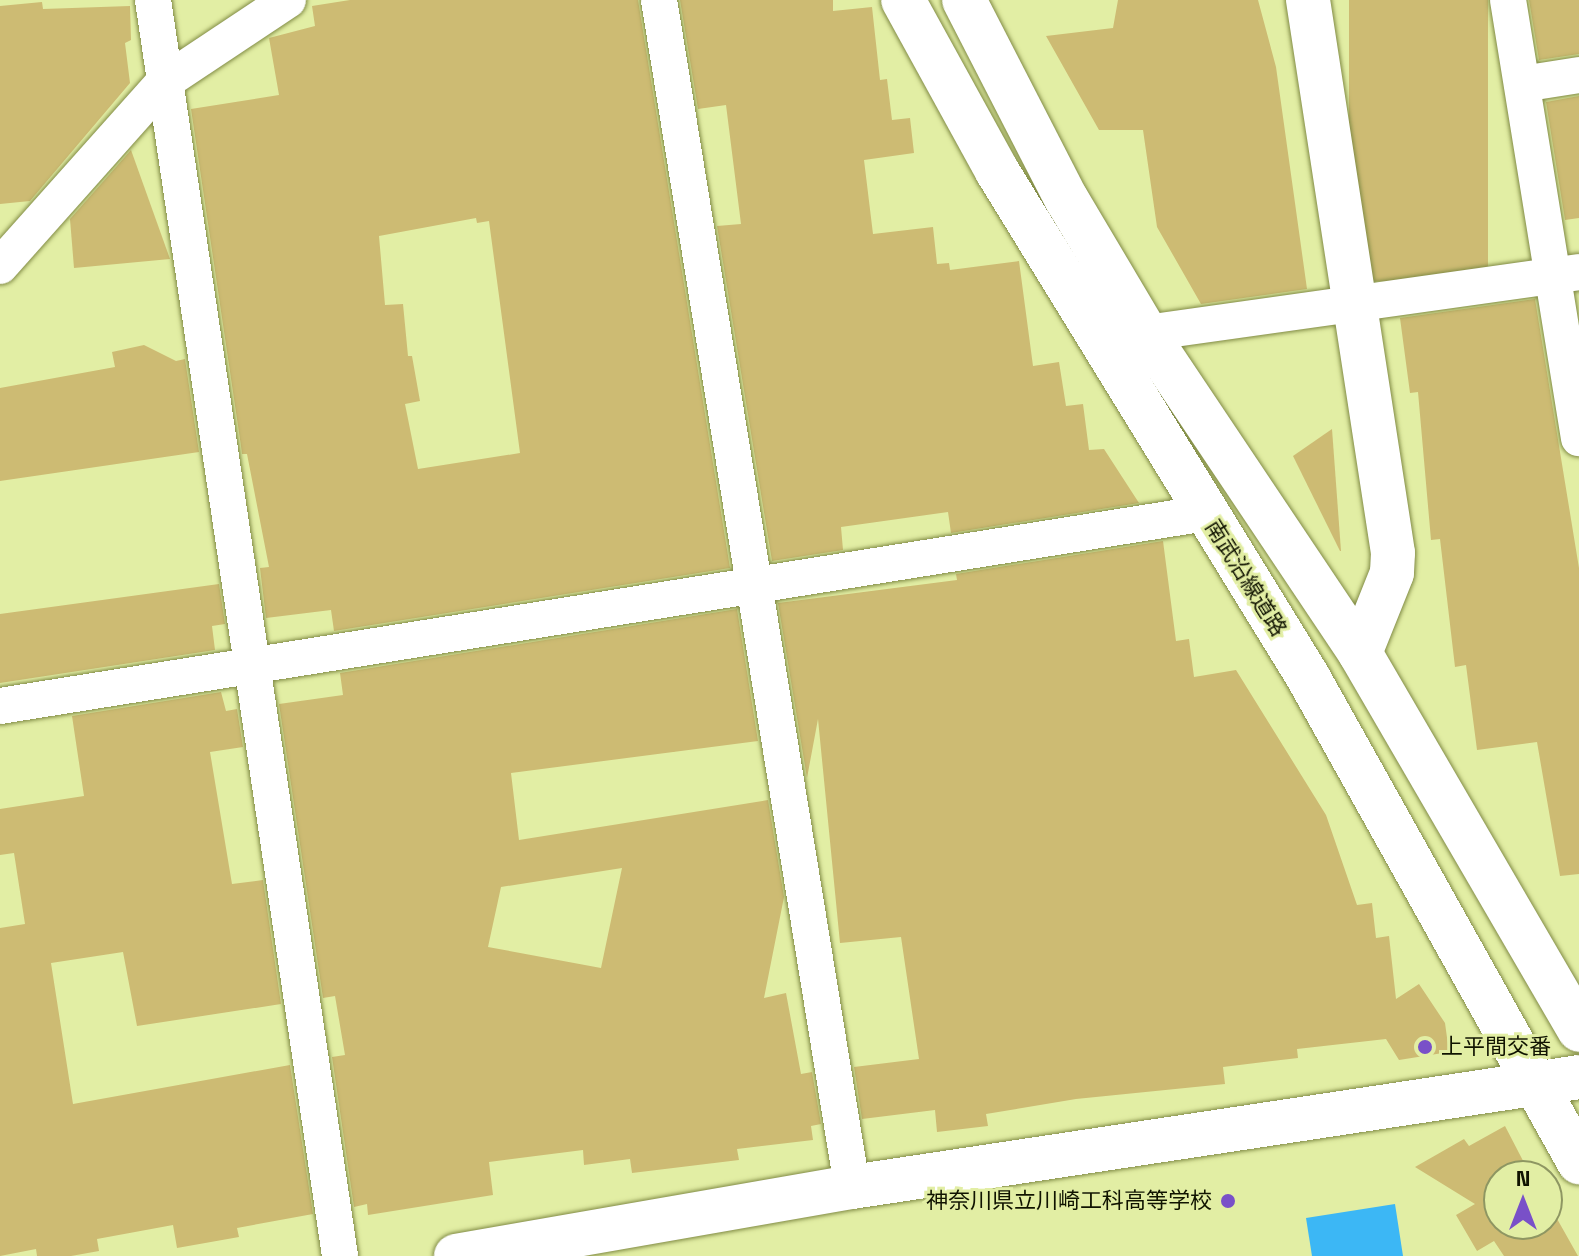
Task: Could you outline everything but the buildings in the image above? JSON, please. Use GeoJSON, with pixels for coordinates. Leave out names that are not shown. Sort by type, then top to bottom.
{"type":"FeatureCollection","features":[{"type":"Feature","properties":{"kind":"street"},"geometry":{"type":"LineString","coordinates":[[153,0],[340,1256]]}},
{"type":"Feature","properties":{"kind":"street"},"geometry":{"type":"LineString","coordinates":[[0,266],[163,83],[288,0]]}},
{"type":"Feature","properties":{"kind":"street"},"geometry":{"type":"LineString","coordinates":[[659,0],[852,1187]]}},
{"type":"Feature","properties":{"kind":"street","name":"南武沿線道路"},"geometry":{"type":"LineString","coordinates":[[903,0],[997,171],[1308,677],[1579,1162]]}},
{"type":"Feature","properties":{"kind":"street"},"geometry":{"type":"LineString","coordinates":[[964,0],[1067,200],[1146,333],[1360,653],[1579,1030]]}},
{"type":"Feature","properties":{"kind":"street"},"geometry":{"type":"LineString","coordinates":[[1308,0],[1358,304],[1393,553],[1392,573],[1360,653]]}},
{"type":"Feature","properties":{"kind":"street"},"geometry":{"type":"LineString","coordinates":[[1508,0],[1522,84],[1566,274],[1579,438]]}},
{"type":"Feature","properties":{"kind":"street"},"geometry":{"type":"LineString","coordinates":[[1522,84],[1579,75]]}},
{"type":"Feature","properties":{"kind":"street"},"geometry":{"type":"LineString","coordinates":[[1146,333],[1566,274]]}},
{"type":"Feature","properties":{"kind":"street"},"geometry":{"type":"LineString","coordinates":[[0,706],[1206,513]]}},
{"type":"Feature","properties":{"kind":"street"},"geometry":{"type":"LineString","coordinates":[[456,1256],[852,1187],[1579,1077]]}},
{"type":"Feature","properties":{"kind":"water"},"geometry":{"type":"Polygon","coordinates":[[[1395,1204],[1403,1256],[1312,1256],[1306,1218],[1395,1204]]]}},
{"type":"Feature","properties":{"kind":"place","name":"上平間交番"},"geometry":{"type":"Point","coordinates":[1425,1047]}},
{"type":"Feature","properties":{"kind":"place","name":"神奈川県立川崎工科高等学校"},"geometry":{"type":"Point","coordinates":[1228,1201]}}]}
